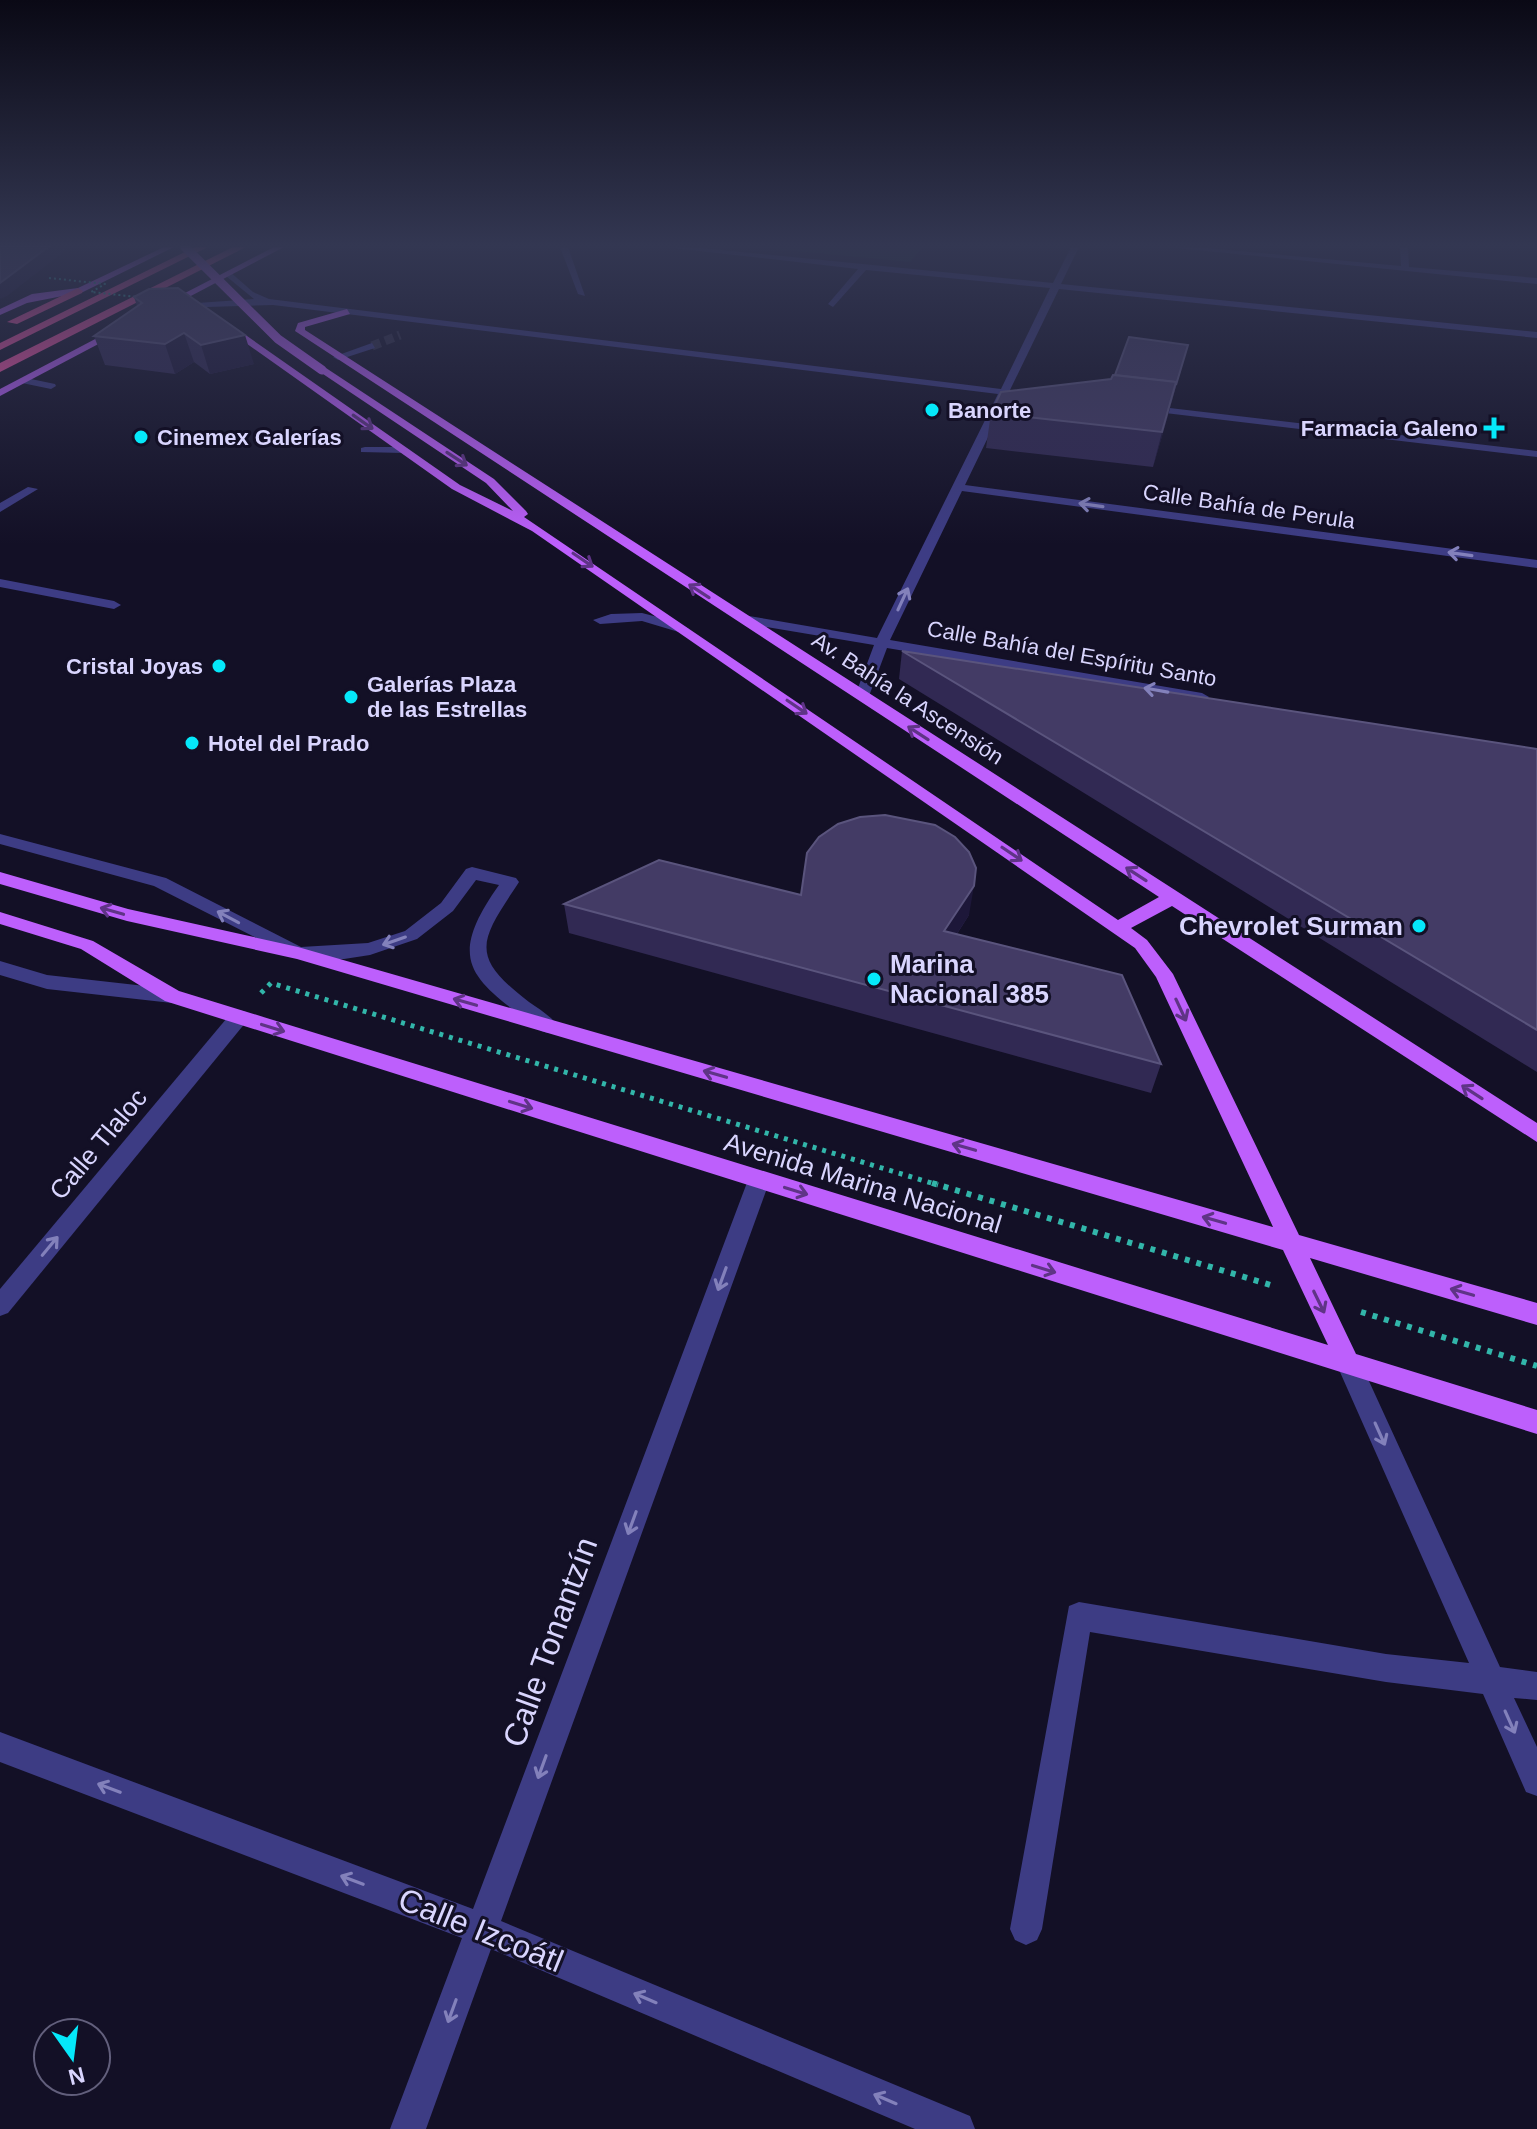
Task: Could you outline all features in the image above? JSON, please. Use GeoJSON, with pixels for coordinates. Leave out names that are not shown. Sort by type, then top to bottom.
{"type":"FeatureCollection","features":[{"type":"Feature","properties":{"kind":"highway"},"geometry":{"type":"LineString","coordinates":[[0,368],[43,346]]}},
{"type":"Feature","properties":{"kind":"highway"},"geometry":{"type":"LineString","coordinates":[[0,376],[75,346]]}},
{"type":"Feature","properties":{"kind":"main road"},"geometry":{"type":"LineString","coordinates":[[0,393],[89,346]]}},
{"type":"Feature","properties":{"kind":"main road"},"geometry":{"type":"LineString","coordinates":[[256,346],[456,487],[536,528],[1141,944],[1164,974],[1348,1363]]}},
{"type":"Feature","properties":{"kind":"main road"},"geometry":{"type":"LineString","coordinates":[[288,346],[490,481],[536,528]]}},
{"type":"Feature","properties":{"kind":"main road","name":"Av. Bahía la Ascensión"},"geometry":{"type":"LineString","coordinates":[[322,346],[1537,1134]]}},
{"type":"Feature","properties":{"kind":"main road"},"geometry":{"type":"LineString","coordinates":[[0,878],[127,915],[298,953],[1537,1314]]}},
{"type":"Feature","properties":{"kind":"main road"},"geometry":{"type":"LineString","coordinates":[[1119,927],[1172,898]]}},
{"type":"Feature","properties":{"kind":"main road","name":"Avenida Marina Nacional"},"geometry":{"type":"LineString","coordinates":[[0,918],[87,945],[172,996],[1537,1422]]}},
{"type":"Feature","properties":{"kind":"street"},"geometry":{"type":"LineString","coordinates":[[338,357],[371,346]]}},
{"type":"Feature","properties":{"kind":"street"},"geometry":{"type":"LineString","coordinates":[[626,346],[1036,396]]}},
{"type":"Feature","properties":{"kind":"street"},"geometry":{"type":"LineString","coordinates":[[862,696],[881,644],[1026,346]]}},
{"type":"Feature","properties":{"kind":"street"},"geometry":{"type":"LineString","coordinates":[[26,381],[51,386]]}},
{"type":"Feature","properties":{"kind":"street"},"geometry":{"type":"LineString","coordinates":[[1130,407],[1537,454]]}},
{"type":"Feature","properties":{"kind":"street"},"geometry":{"type":"LineString","coordinates":[[365,450],[404,450]]}},
{"type":"Feature","properties":{"kind":"street","name":"Calle Bahía de Perula"},"geometry":{"type":"LineString","coordinates":[[956,487],[1537,564]]}},
{"type":"Feature","properties":{"kind":"street"},"geometry":{"type":"LineString","coordinates":[[0,508],[32,489]]}},
{"type":"Feature","properties":{"kind":"street"},"geometry":{"type":"LineString","coordinates":[[0,583],[114,605]]}},
{"type":"Feature","properties":{"kind":"street"},"geometry":{"type":"LineString","coordinates":[[600,620],[614,616],[645,617],[682,629]]}},
{"type":"Feature","properties":{"kind":"street","name":"Calle Bahía del Espíritu Santo"},"geometry":{"type":"LineString","coordinates":[[743,619],[1225,701]]}},
{"type":"Feature","properties":{"kind":"street"},"geometry":{"type":"LineString","coordinates":[[0,839],[160,882],[298,953],[357,951],[411,935],[447,907],[472,873],[510,882],[484,917],[475,940],[477,962],[491,982],[548,1026]]}},
{"type":"Feature","properties":{"kind":"street","name":"Avenida Marina Nacional"},"geometry":{"type":"LineString","coordinates":[[0,968],[47,982],[172,996]]}},
{"type":"Feature","properties":{"kind":"street","name":"Calle Tlaloc"},"geometry":{"type":"LineString","coordinates":[[0,1306],[239,1017]]}},
{"type":"Feature","properties":{"kind":"street","name":"Calle Tonantzín"},"geometry":{"type":"LineString","coordinates":[[408,2129],[759,1180]]}},
{"type":"Feature","properties":{"kind":"street"},"geometry":{"type":"LineString","coordinates":[[1348,1363],[1537,1781]]}},
{"type":"Feature","properties":{"kind":"street"},"geometry":{"type":"LineString","coordinates":[[1026,1929],[1079,1616],[1386,1668],[1537,1686]]}},
{"type":"Feature","properties":{"kind":"street","name":"Calle Izcoátl"},"geometry":{"type":"LineString","coordinates":[[0,1747],[482,1929],[957,2129]]}},
{"type":"Feature","properties":{"kind":"path"},"geometry":{"type":"LineString","coordinates":[[271,983],[1537,1366]]}},
{"type":"Feature","properties":{"kind":"building"},"geometry":{"type":"Polygon","coordinates":[[[1126,346],[1188,346],[1176,385],[1176,382],[1115,375],[1126,346]]]}},
{"type":"Feature","properties":{"kind":"building"},"geometry":{"type":"Polygon","coordinates":[[[1113,375],[1176,382],[1162,432],[991,413],[1001,392],[1111,379],[1113,375]]]}},
{"type":"Feature","properties":{"kind":"building","name":"Chevrolet Surman"},"geometry":{"type":"Polygon","coordinates":[[[902,651],[1537,749],[1537,1030],[902,651]]]}},
{"type":"Feature","properties":{"kind":"building","name":"Marina Nacional 385"},"geometry":{"type":"Polygon","coordinates":[[[885,815],[935,825],[955,837],[969,852],[976,868],[974,886],[944,931],[1122,975],[1161,1064],[564,904],[659,860],[801,895],[807,853],[819,837],[838,824],[860,817],[885,815]]]}},
{"type":"Feature","properties":{"kind":"place","name":"Banorte"},"geometry":{"type":"Point","coordinates":[932,410]}},
{"type":"Feature","properties":{"kind":"place","name":"Farmacia Galeno"},"geometry":{"type":"Point","coordinates":[1494,428]}},
{"type":"Feature","properties":{"kind":"place","name":"Cinemex Galerías"},"geometry":{"type":"Point","coordinates":[141,437]}},
{"type":"Feature","properties":{"kind":"place","name":"Cristal Joyas"},"geometry":{"type":"Point","coordinates":[219,666]}},
{"type":"Feature","properties":{"kind":"place","name":"Galerías Plaza de las Estrellas"},"geometry":{"type":"Point","coordinates":[351,697]}},
{"type":"Feature","properties":{"kind":"place","name":"Hotel del Prado"},"geometry":{"type":"Point","coordinates":[192,743]}},
{"type":"Feature","properties":{"kind":"place","name":"Chevrolet Surman"},"geometry":{"type":"Point","coordinates":[1419,926]}},
{"type":"Feature","properties":{"kind":"place","name":"Marina Nacional 385"},"geometry":{"type":"Point","coordinates":[874,979]}}]}
